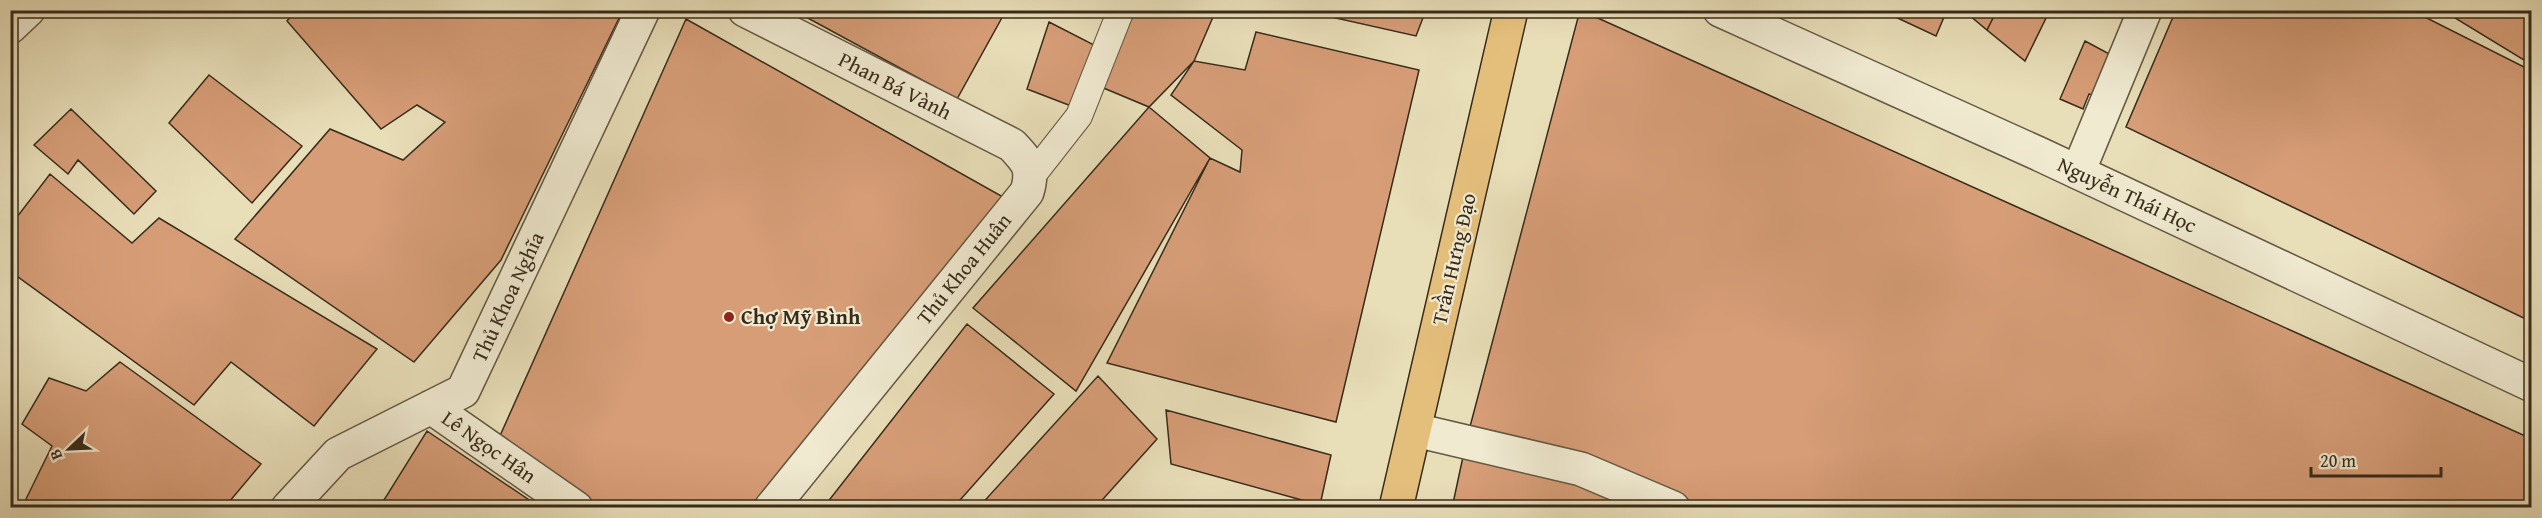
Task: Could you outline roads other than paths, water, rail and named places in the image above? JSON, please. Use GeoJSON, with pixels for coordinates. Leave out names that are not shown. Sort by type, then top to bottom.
{"type":"FeatureCollection","features":[{"type":"Feature","properties":{"kind":"highway","name":"Trần Hưng Đạo"},"geometry":{"type":"LineString","coordinates":[[1396,507],[1511,10]]}},
{"type":"Feature","properties":{"kind":"street"},"geometry":{"type":"LineString","coordinates":[[10,27],[28,10]]}},
{"type":"Feature","properties":{"kind":"street","name":"Thủ Khoa Nghĩa"},"geometry":{"type":"LineString","coordinates":[[288,507],[338,454],[463,391],[643,10]]}},
{"type":"Feature","properties":{"kind":"street","name":"Phan Bá Vành"},"geometry":{"type":"LineString","coordinates":[[745,10],[1012,145],[1025,159],[1032,176]]}},
{"type":"Feature","properties":{"kind":"street","name":"Nguyễn Thái Học"},"geometry":{"type":"LineString","coordinates":[[1720,10],[2078,172],[2532,385]]}},
{"type":"Feature","properties":{"kind":"street"},"geometry":{"type":"LineString","coordinates":[[2078,172],[2145,10]]}},
{"type":"Feature","properties":{"kind":"street","name":"Thủ Khoa Huân"},"geometry":{"type":"LineString","coordinates":[[771,507],[1027,192],[1032,176]]}},
{"type":"Feature","properties":{"kind":"street","name":"Lê Ngọc Hân"},"geometry":{"type":"LineString","coordinates":[[431,407],[576,507]]}},
{"type":"Feature","properties":{"kind":"street"},"geometry":{"type":"LineString","coordinates":[[1415,430],[1581,469],[1673,507]]}},
{"type":"Feature","properties":{"kind":"lane","name":"Thủ Khoa Huân"},"geometry":{"type":"LineString","coordinates":[[1032,176],[1079,116],[1121,10]]}},
{"type":"Feature","properties":{"kind":"place","name":"Chợ Mỹ Bình"},"geometry":{"type":"Point","coordinates":[729,317]}}]}
